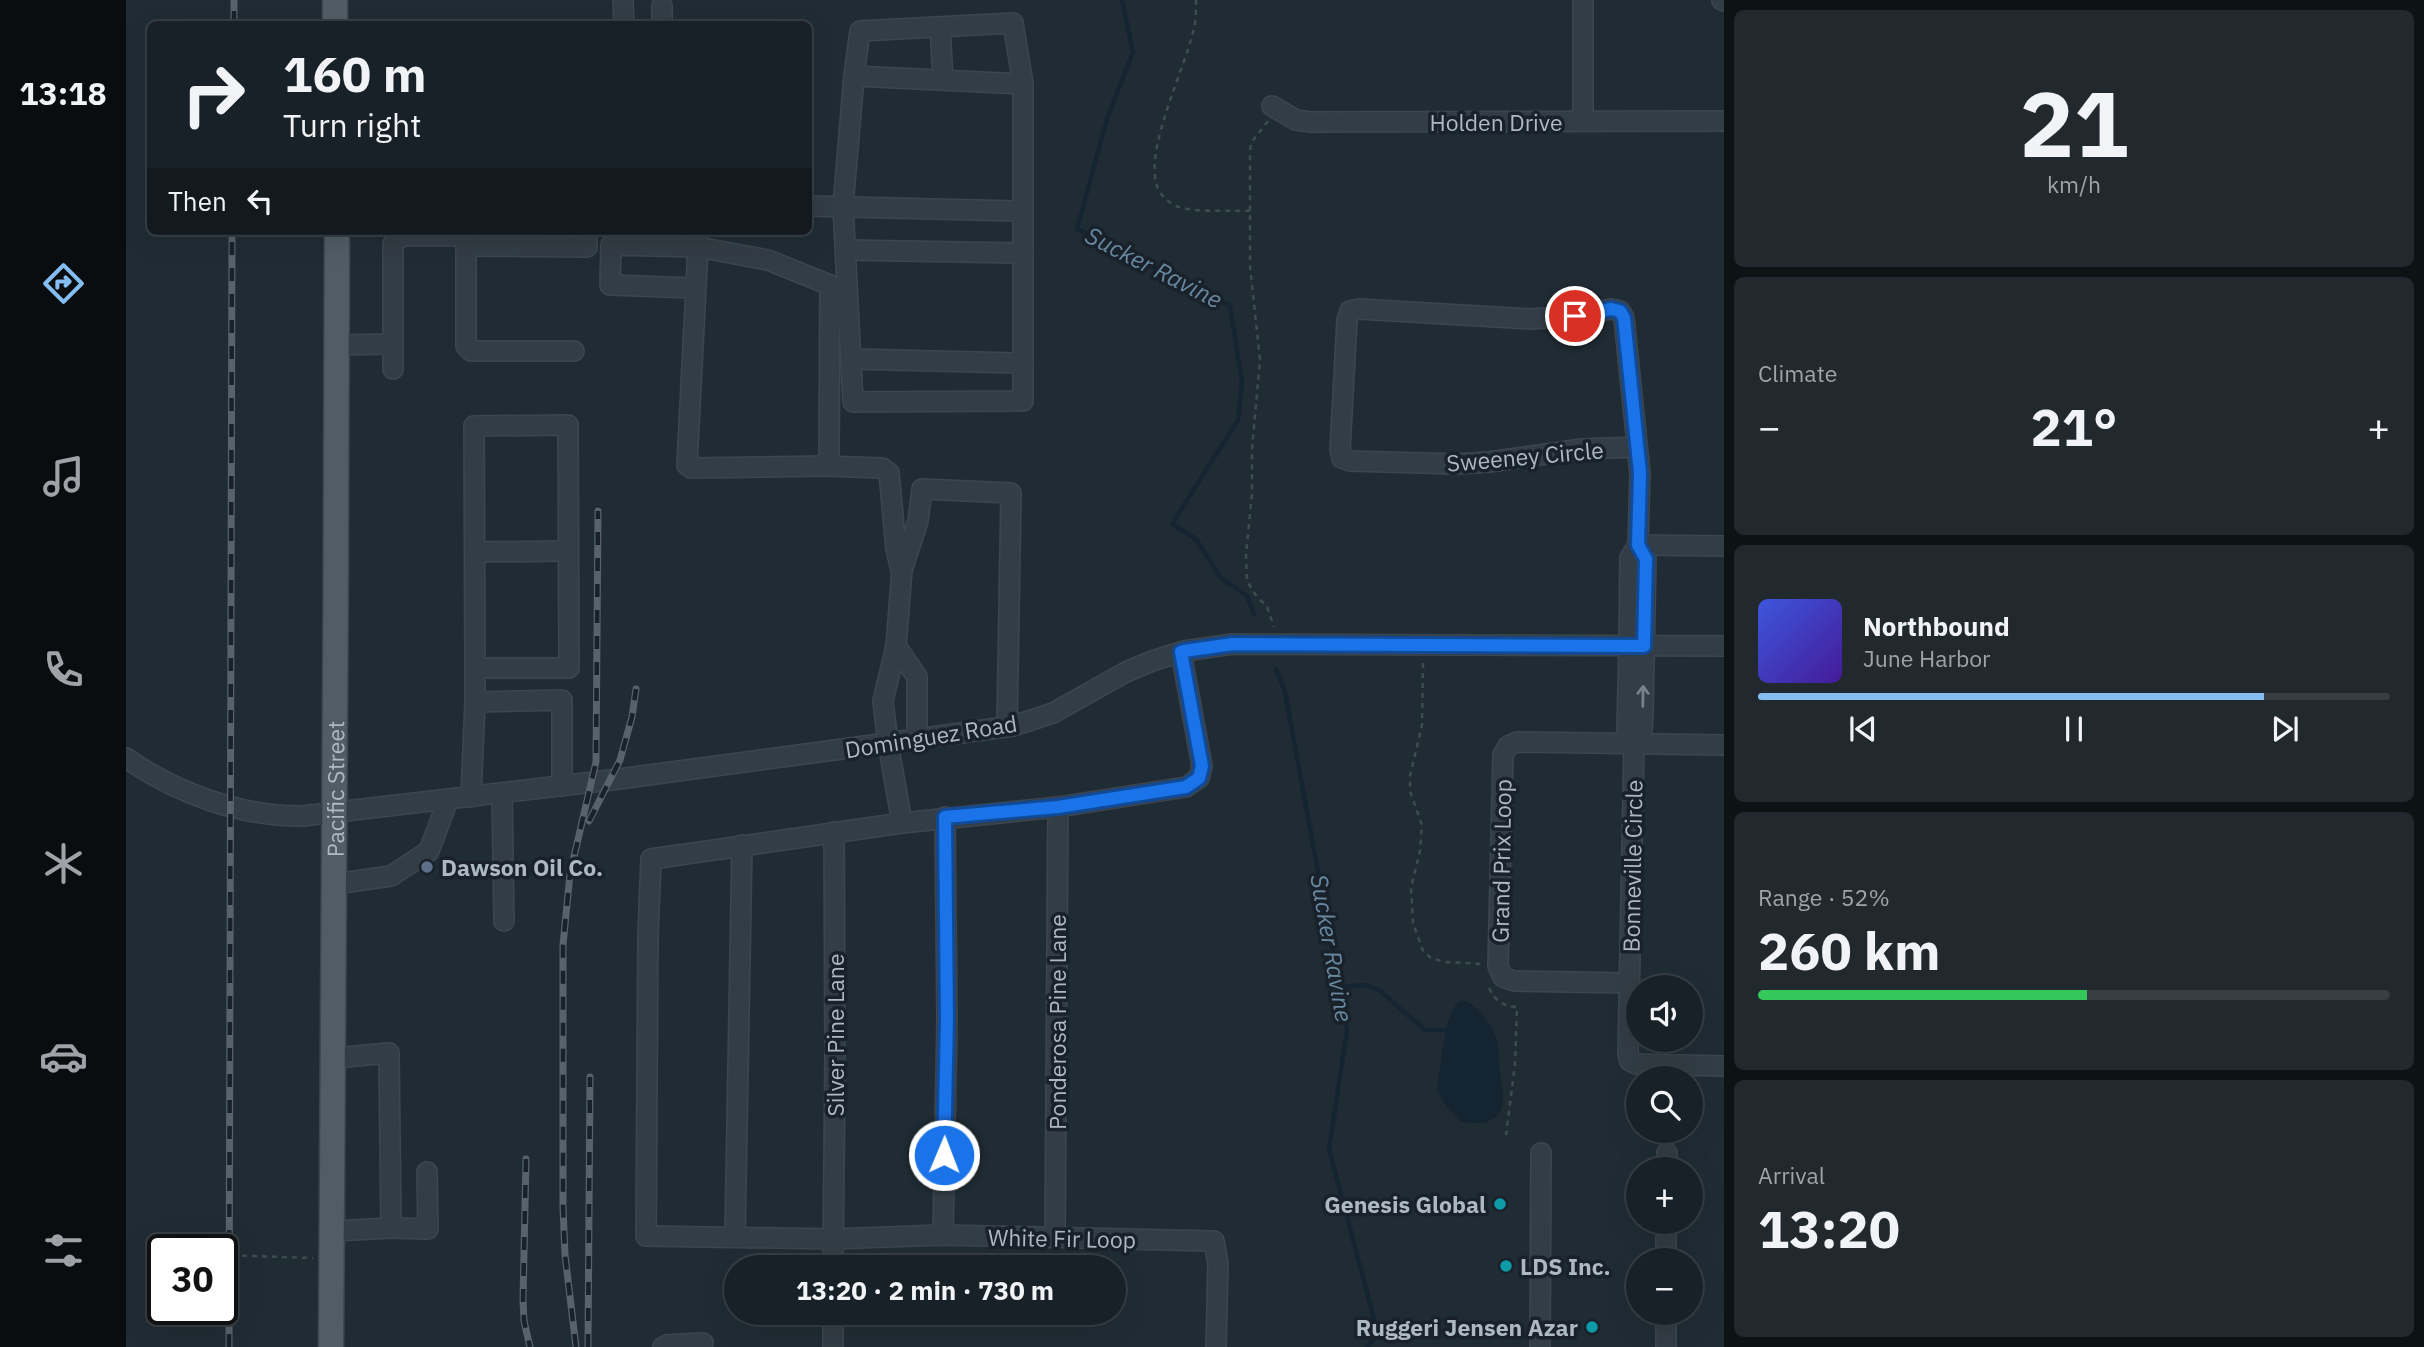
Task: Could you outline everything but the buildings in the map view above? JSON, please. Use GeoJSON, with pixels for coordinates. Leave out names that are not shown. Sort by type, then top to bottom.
{"type":"FeatureCollection","features":[{"type":"Feature","properties":{"kind":"main road"},"geometry":{"type":"LineString","coordinates":[[335,0],[335,21]]}},
{"type":"Feature","properties":{"kind":"main road","name":"Pacific Street"},"geometry":{"type":"LineString","coordinates":[[331,1347],[336,813],[334,504],[337,235]]}},
{"type":"Feature","properties":{"kind":"street"},"geometry":{"type":"LineString","coordinates":[[622,0],[624,21]]}},
{"type":"Feature","properties":{"kind":"street"},"geometry":{"type":"LineString","coordinates":[[1583,0],[1583,121]]}},
{"type":"Feature","properties":{"kind":"street"},"geometry":{"type":"LineString","coordinates":[[1013,23],[1023,84],[1023,401],[853,402],[843,206],[860,31],[940,27],[1013,23]]}},
{"type":"Feature","properties":{"kind":"street"},"geometry":{"type":"LineString","coordinates":[[940,27],[943,80]]}},
{"type":"Feature","properties":{"kind":"street"},"geometry":{"type":"LineString","coordinates":[[854,76],[1023,84]]}},
{"type":"Feature","properties":{"kind":"street","name":"Holden Drive"},"geometry":{"type":"LineString","coordinates":[[1275,108],[1296,120],[1311,122],[1724,121]]}},
{"type":"Feature","properties":{"kind":"street"},"geometry":{"type":"LineString","coordinates":[[812,205],[1023,211]]}},
{"type":"Feature","properties":{"kind":"street"},"geometry":{"type":"LineString","coordinates":[[393,369],[393,244],[401,236],[466,237],[587,247],[587,235]]}},
{"type":"Feature","properties":{"kind":"street"},"geometry":{"type":"LineString","coordinates":[[466,237],[466,346],[471,351],[574,351]]}},
{"type":"Feature","properties":{"kind":"street"},"geometry":{"type":"LineString","coordinates":[[698,239],[687,465],[691,468],[882,468],[889,473],[896,549],[902,570]]}},
{"type":"Feature","properties":{"kind":"street"},"geometry":{"type":"LineString","coordinates":[[695,288],[610,285],[611,246],[698,239],[768,260],[830,285],[829,456],[825,466]]}},
{"type":"Feature","properties":{"kind":"street"},"geometry":{"type":"LineString","coordinates":[[846,250],[1023,253]]}},
{"type":"Feature","properties":{"kind":"street","name":"Sweeney Circle"},"geometry":{"type":"LineString","coordinates":[[1636,646],[1630,558],[1638,545],[1640,473],[1624,318],[1620,311],[1611,309],[1575,316],[1529,319],[1359,309],[1350,311],[1340,450],[1342,458],[1350,461],[1457,464],[1582,449],[1637,447]]}},
{"type":"Feature","properties":{"kind":"street"},"geometry":{"type":"LineString","coordinates":[[336,345],[393,344]]}},
{"type":"Feature","properties":{"kind":"street"},"geometry":{"type":"LineString","coordinates":[[851,359],[1023,363]]}},
{"type":"Feature","properties":{"kind":"street"},"geometry":{"type":"LineString","coordinates":[[471,797],[475,702],[474,426],[568,425],[569,668],[475,668]]}},
{"type":"Feature","properties":{"kind":"street"},"geometry":{"type":"LineString","coordinates":[[902,823],[883,701],[896,646],[902,570],[918,522],[922,489],[1011,492],[1007,727]]}},
{"type":"Feature","properties":{"kind":"street"},"geometry":{"type":"LineString","coordinates":[[1638,545],[1724,545]]}},
{"type":"Feature","properties":{"kind":"street"},"geometry":{"type":"LineString","coordinates":[[475,552],[568,551]]}},
{"type":"Feature","properties":{"kind":"street","name":"Dominguez Road"},"geometry":{"type":"LineString","coordinates":[[126,758],[163,781],[217,803],[259,813],[293,816],[336,813],[1007,727],[1053,713],[1126,672],[1181,652],[1233,644],[1724,646]]}},
{"type":"Feature","properties":{"kind":"street"},"geometry":{"type":"LineString","coordinates":[[896,646],[917,677],[916,740]]}},
{"type":"Feature","properties":{"kind":"street","name":"Bonneville Circle"},"geometry":{"type":"LineString","coordinates":[[1630,975],[1634,744],[1627,730],[1636,646]]}},
{"type":"Feature","properties":{"kind":"street"},"geometry":{"type":"LineString","coordinates":[[735,1237],[742,845],[945,817],[1058,807],[1186,787],[1199,778],[1202,766],[1181,652]]}},
{"type":"Feature","properties":{"kind":"street"},"geometry":{"type":"LineString","coordinates":[[475,702],[562,700],[562,786]]}},
{"type":"Feature","properties":{"kind":"street","name":"Grand Prix Loop"},"geometry":{"type":"LineString","coordinates":[[1626,983],[1514,981],[1503,976],[1498,966],[1503,755],[1508,746],[1517,742],[1634,744]]}},
{"type":"Feature","properties":{"kind":"street"},"geometry":{"type":"LineString","coordinates":[[1634,744],[1724,745]]}},
{"type":"Feature","properties":{"kind":"street"},"geometry":{"type":"LineString","coordinates":[[502,793],[504,921]]}},
{"type":"Feature","properties":{"kind":"street"},"geometry":{"type":"LineString","coordinates":[[335,884],[391,876],[429,850],[447,800]]}},
{"type":"Feature","properties":{"kind":"street","name":"Ponderosa Pine Lane"},"geometry":{"type":"LineString","coordinates":[[1055,1238],[1058,807]]}},
{"type":"Feature","properties":{"kind":"street"},"geometry":{"type":"LineString","coordinates":[[943,1235],[947,1020],[945,817]]}},
{"type":"Feature","properties":{"kind":"street","name":"Silver Pine Lane"},"geometry":{"type":"LineString","coordinates":[[833,1239],[834,832]]}},
{"type":"Feature","properties":{"kind":"street","name":"White Fir Loop"},"geometry":{"type":"LineString","coordinates":[[742,845],[652,859],[648,934],[646,1236],[833,1239],[943,1235],[1214,1241],[1218,1264],[1216,1347]]}},
{"type":"Feature","properties":{"kind":"street","name":"Bonneville Circle"},"geometry":{"type":"LineString","coordinates":[[1630,1052],[1630,1061],[1636,1064],[1724,1066]]}},
{"type":"Feature","properties":{"kind":"street"},"geometry":{"type":"LineString","coordinates":[[334,1058],[389,1053],[391,1228]]}},
{"type":"Feature","properties":{"kind":"street"},"geometry":{"type":"LineString","coordinates":[[1540,1347],[1541,1153]]}},
{"type":"Feature","properties":{"kind":"street"},"geometry":{"type":"LineString","coordinates":[[333,1231],[428,1229],[427,1172]]}},
{"type":"Feature","properties":{"kind":"street"},"geometry":{"type":"LineString","coordinates":[[833,1239],[833,1255]]}},
{"type":"Feature","properties":{"kind":"street"},"geometry":{"type":"LineString","coordinates":[[833,1325],[834,1347]]}},
{"type":"Feature","properties":{"kind":"street"},"geometry":{"type":"LineString","coordinates":[[1666,1325],[1666,1347]]}},
{"type":"Feature","properties":{"kind":"street"},"geometry":{"type":"LineString","coordinates":[[663,1347],[703,1343]]}},
{"type":"Feature","properties":{"kind":"path"},"geometry":{"type":"LineString","coordinates":[[1196,0],[1194,32],[1162,133],[1155,160],[1155,179],[1158,190],[1166,200],[1178,207],[1251,211]]}},
{"type":"Feature","properties":{"kind":"path"},"geometry":{"type":"LineString","coordinates":[[1275,108],[1251,143],[1250,266],[1261,360],[1252,449],[1252,493],[1246,555],[1247,580],[1267,607],[1273,623],[1275,645]]}},
{"type":"Feature","properties":{"kind":"path"},"geometry":{"type":"LineString","coordinates":[[1423,645],[1422,725],[1410,776],[1410,791],[1422,825],[1420,851],[1411,888],[1413,923],[1423,951],[1431,958],[1445,962],[1489,964]]}},
{"type":"Feature","properties":{"kind":"path"},"geometry":{"type":"LineString","coordinates":[[1487,980],[1490,991],[1498,1001],[1508,1007],[1517,1007],[1515,1064],[1506,1135]]}},
{"type":"Feature","properties":{"kind":"path"},"geometry":{"type":"LineString","coordinates":[[238,1256],[332,1259]]}},
{"type":"Feature","properties":{"kind":"water"},"geometry":{"type":"Polygon","coordinates":[[[1462,1000],[1472,1005],[1487,1020],[1495,1033],[1498,1046],[1502,1108],[1491,1120],[1483,1123],[1462,1122],[1449,1110],[1437,1091],[1446,1028],[1455,1006],[1462,1000]]]}},
{"type":"Feature","properties":{"kind":"waterway","name":"Sucker Ravine"},"geometry":{"type":"LineString","coordinates":[[1122,0],[1133,52],[1107,119],[1077,229],[1230,306],[1242,382],[1238,420],[1172,524],[1196,539],[1220,577],[1247,596],[1254,614]]}},
{"type":"Feature","properties":{"kind":"waterway","name":"Sucker Ravine"},"geometry":{"type":"LineString","coordinates":[[1276,669],[1285,692],[1347,1030],[1329,1149],[1378,1334],[1367,1347]]}},
{"type":"Feature","properties":{"kind":"waterway"},"geometry":{"type":"LineString","coordinates":[[1339,987],[1366,985],[1379,990],[1425,1030],[1447,1030]]}},
{"type":"Feature","properties":{"kind":"railway"},"geometry":{"type":"LineString","coordinates":[[234,0],[234,21]]}},
{"type":"Feature","properties":{"kind":"railway"},"geometry":{"type":"LineString","coordinates":[[229,1347],[232,235]]}},
{"type":"Feature","properties":{"kind":"railway"},"geometry":{"type":"LineString","coordinates":[[576,1347],[565,1255],[563,1207],[563,945],[570,874],[596,762],[598,511]]}},
{"type":"Feature","properties":{"kind":"railway"},"geometry":{"type":"LineString","coordinates":[[589,821],[620,760],[632,717],[636,689]]}},
{"type":"Feature","properties":{"kind":"railway"},"geometry":{"type":"LineString","coordinates":[[588,1347],[590,1077]]}},
{"type":"Feature","properties":{"kind":"railway"},"geometry":{"type":"LineString","coordinates":[[526,1159],[523,1300],[524,1321],[530,1347]]}},
{"type":"Feature","properties":{"kind":"place","name":"Dawson Oil Co."},"geometry":{"type":"Point","coordinates":[427,867]}},
{"type":"Feature","properties":{"kind":"place","name":"Genesis Global"},"geometry":{"type":"Point","coordinates":[1500,1204]}},
{"type":"Feature","properties":{"kind":"place","name":"LDS Inc."},"geometry":{"type":"Point","coordinates":[1506,1266]}},
{"type":"Feature","properties":{"kind":"place","name":"Ruggeri Jensen Azar"},"geometry":{"type":"Point","coordinates":[1592,1327]}},
{"type":"Feature","properties":{"kind":"route"},"geometry":{"type":"LineString","coordinates":[[944,1155],[947,1020],[945,817],[1058,807],[1186,787],[1199,778],[1202,766],[1181,652],[1184,651],[1233,644],[1644,646],[1646,559],[1638,545],[1640,473],[1624,318],[1620,311],[1611,309],[1575,316]]}}]}
